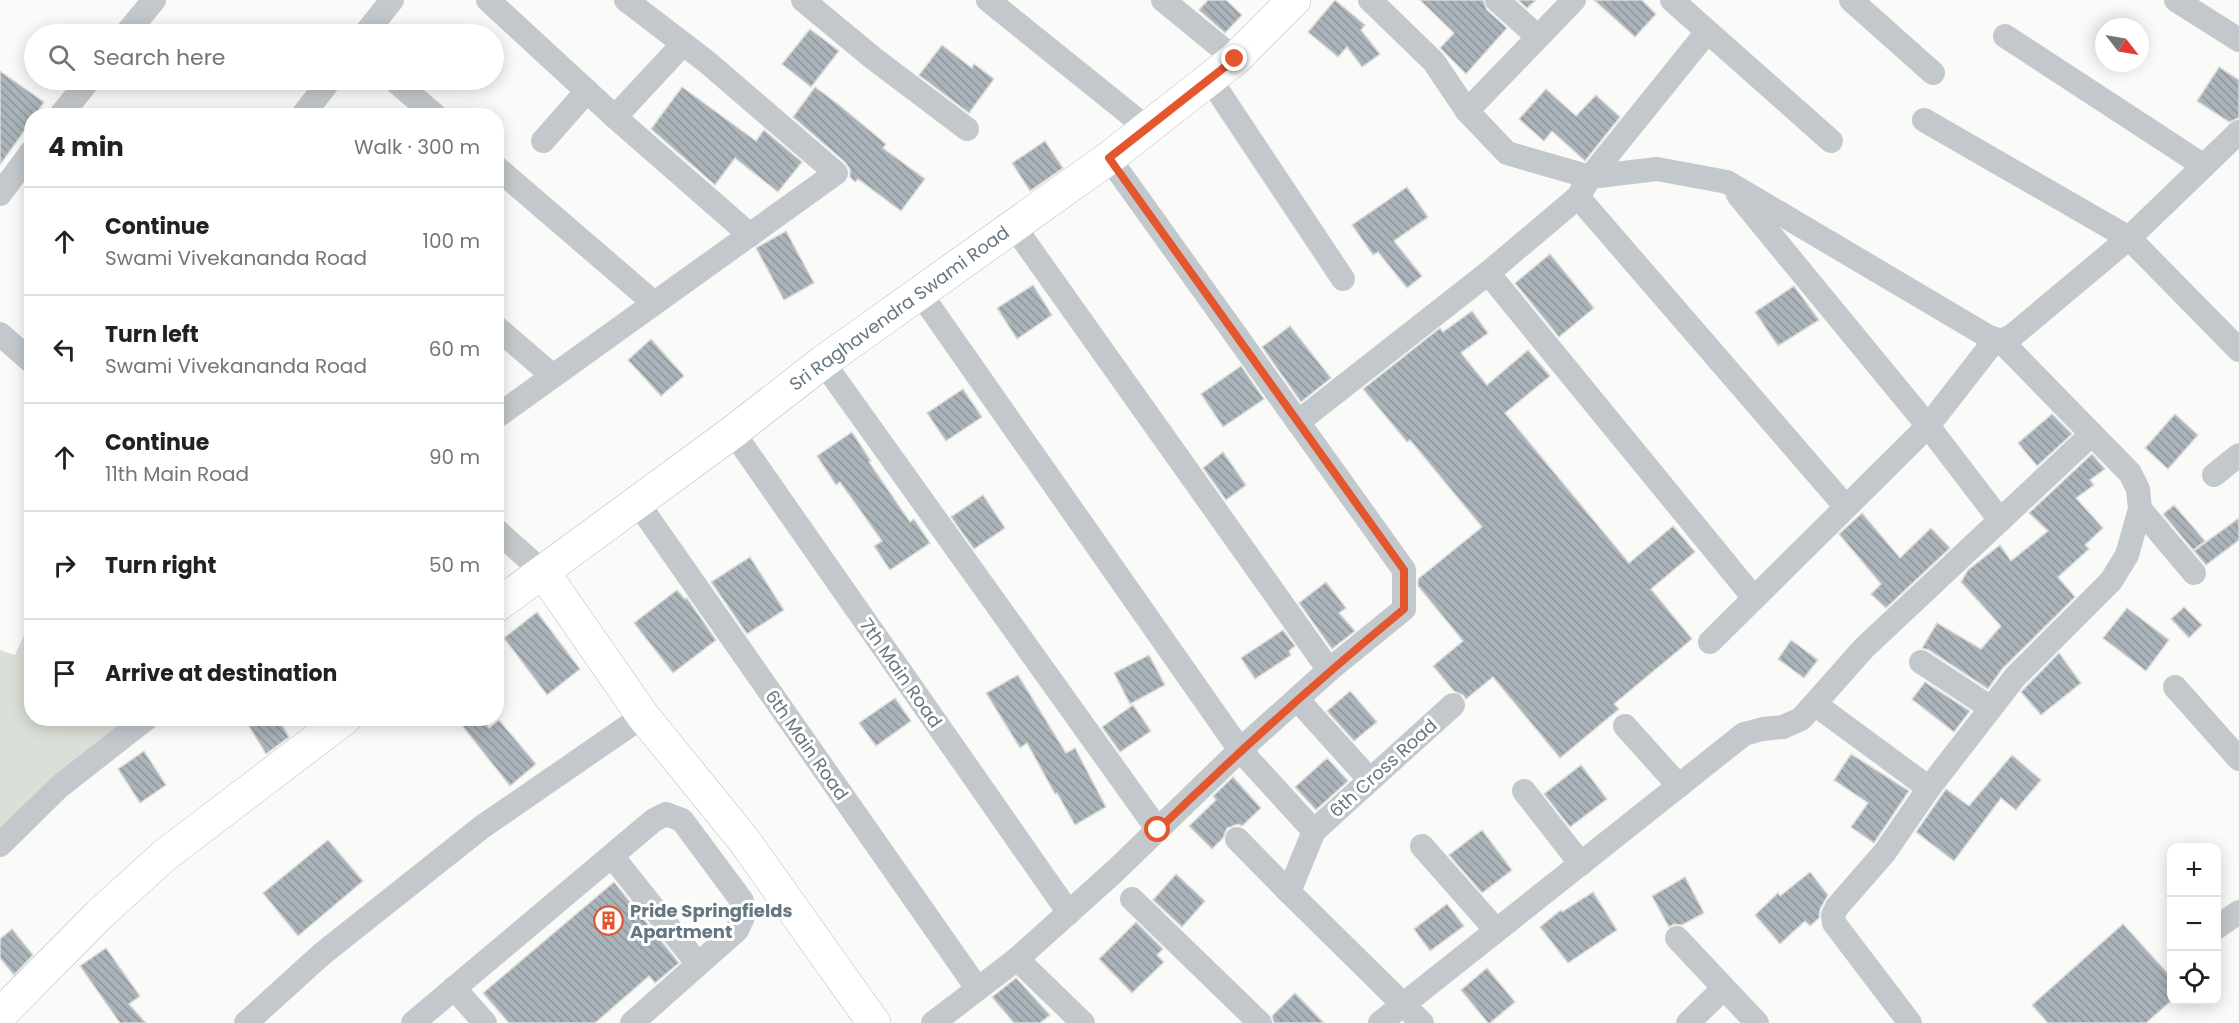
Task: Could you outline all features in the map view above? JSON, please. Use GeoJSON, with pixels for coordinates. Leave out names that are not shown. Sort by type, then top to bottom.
{"type":"FeatureCollection","features":[{"type":"Feature","properties":{"kind":"street"},"geometry":{"type":"LineString","coordinates":[[134,24],[154,0]]}},
{"type":"Feature","properties":{"kind":"street"},"geometry":{"type":"LineString","coordinates":[[373,24],[392,0]]}},
{"type":"Feature","properties":{"kind":"street"},"geometry":{"type":"LineString","coordinates":[[488,0],[615,117],[750,235]]}},
{"type":"Feature","properties":{"kind":"street"},"geometry":{"type":"LineString","coordinates":[[504,411],[836,173],[707,62],[626,0]]}},
{"type":"Feature","properties":{"kind":"street"},"geometry":{"type":"LineString","coordinates":[[803,0],[873,58],[967,129]]}},
{"type":"Feature","properties":{"kind":"street"},"geometry":{"type":"LineString","coordinates":[[988,0],[1147,128]]}},
{"type":"Feature","properties":{"kind":"street"},"geometry":{"type":"LineString","coordinates":[[1163,0],[1235,59]]}},
{"type":"Feature","properties":{"kind":"street","name":"Sri Raghavendra Swami Road"},"geometry":{"type":"LineString","coordinates":[[504,600],[733,432],[823,362],[1109,158],[1235,59],[1294,0]]}},
{"type":"Feature","properties":{"kind":"street"},"geometry":{"type":"LineString","coordinates":[[1370,0],[1434,62],[1467,111],[1507,153],[1584,187],[1846,507]]}},
{"type":"Feature","properties":{"kind":"street"},"geometry":{"type":"LineString","coordinates":[[1497,0],[1538,37]]}},
{"type":"Feature","properties":{"kind":"street"},"geometry":{"type":"LineString","coordinates":[[1467,111],[1574,0]]}},
{"type":"Feature","properties":{"kind":"street"},"geometry":{"type":"LineString","coordinates":[[1672,0],[1831,141]]}},
{"type":"Feature","properties":{"kind":"street"},"geometry":{"type":"LineString","coordinates":[[1851,0],[1933,73]]}},
{"type":"Feature","properties":{"kind":"street"},"geometry":{"type":"LineString","coordinates":[[2176,0],[2239,40]]}},
{"type":"Feature","properties":{"kind":"street"},"geometry":{"type":"LineString","coordinates":[[1298,422],[1488,273],[1584,187],[1707,32]]}},
{"type":"Feature","properties":{"kind":"street"},"geometry":{"type":"LineString","coordinates":[[2005,36],[2204,166]]}},
{"type":"Feature","properties":{"kind":"street"},"geometry":{"type":"LineString","coordinates":[[615,117],[683,44]]}},
{"type":"Feature","properties":{"kind":"street"},"geometry":{"type":"LineString","coordinates":[[1210,79],[1343,279]]}},
{"type":"Feature","properties":{"kind":"street"},"geometry":{"type":"LineString","coordinates":[[66,108],[81,90]]}},
{"type":"Feature","properties":{"kind":"street"},"geometry":{"type":"LineString","coordinates":[[308,108],[322,90]]}},
{"type":"Feature","properties":{"kind":"street"},"geometry":{"type":"LineString","coordinates":[[406,90],[427,108]]}},
{"type":"Feature","properties":{"kind":"street"},"geometry":{"type":"LineString","coordinates":[[543,141],[587,91]]}},
{"type":"Feature","properties":{"kind":"street"},"geometry":{"type":"LineString","coordinates":[[1924,120],[2128,238],[2239,351]]}},
{"type":"Feature","properties":{"kind":"street"},"geometry":{"type":"LineString","coordinates":[[1710,642],[1928,426],[1998,340],[2012,336],[2128,238],[2239,132]]}},
{"type":"Feature","properties":{"kind":"street"},"geometry":{"type":"LineString","coordinates":[[933,1023],[1017,959],[1158,830],[1240,750],[1329,670],[1404,609],[1404,570],[1109,158]]}},
{"type":"Feature","properties":{"kind":"street"},"geometry":{"type":"LineString","coordinates":[[0,194],[24,162]]}},
{"type":"Feature","properties":{"kind":"street"},"geometry":{"type":"LineString","coordinates":[[1584,187],[1656,169],[1727,182],[1998,340],[2130,473],[2138,489],[2140,508],[2127,555],[2111,581],[2015,677],[1929,788],[1885,852],[1833,915],[1834,923],[1910,1023]]}},
{"type":"Feature","properties":{"kind":"street"},"geometry":{"type":"LineString","coordinates":[[504,174],[654,303]]}},
{"type":"Feature","properties":{"kind":"street"},"geometry":{"type":"LineString","coordinates":[[1727,182],[1928,426],[2000,520]]}},
{"type":"Feature","properties":{"kind":"street"},"geometry":{"type":"LineString","coordinates":[[1013,225],[1329,670]]}},
{"type":"Feature","properties":{"kind":"street"},"geometry":{"type":"LineString","coordinates":[[1488,273],[1754,598]]}},
{"type":"Feature","properties":{"kind":"street"},"geometry":{"type":"LineString","coordinates":[[920,293],[1240,750],[1314,831],[1288,892]]}},
{"type":"Feature","properties":{"kind":"street"},"geometry":{"type":"LineString","coordinates":[[0,334],[24,355]]}},
{"type":"Feature","properties":{"kind":"street"},"geometry":{"type":"LineString","coordinates":[[504,334],[553,376]]}},
{"type":"Feature","properties":{"kind":"street"},"geometry":{"type":"LineString","coordinates":[[823,362],[1158,830]]}},
{"type":"Feature","properties":{"kind":"street","name":"7th Main Road"},"geometry":{"type":"LineString","coordinates":[[733,432],[1069,913]]}},
{"type":"Feature","properties":{"kind":"street"},"geometry":{"type":"LineString","coordinates":[[1380,1023],[1744,734],[1795,724],[1816,705],[1864,648],[2092,434]]}},
{"type":"Feature","properties":{"kind":"street"},"geometry":{"type":"LineString","coordinates":[[2214,475],[2239,454]]}},
{"type":"Feature","properties":{"kind":"street","name":"6th Main Road"},"geometry":{"type":"LineString","coordinates":[[637,502],[977,988]]}},
{"type":"Feature","properties":{"kind":"street"},"geometry":{"type":"LineString","coordinates":[[2140,508],[2194,573]]}},
{"type":"Feature","properties":{"kind":"street"},"geometry":{"type":"LineString","coordinates":[[504,537],[543,572],[643,716],[736,830],[874,1023]]}},
{"type":"Feature","properties":{"kind":"street"},"geometry":{"type":"LineString","coordinates":[[1921,662],[1991,708]]}},
{"type":"Feature","properties":{"kind":"street"},"geometry":{"type":"LineString","coordinates":[[2175,687],[2239,759]]}},
{"type":"Feature","properties":{"kind":"street"},"geometry":{"type":"LineString","coordinates":[[1297,699],[1370,780]]}},
{"type":"Feature","properties":{"kind":"street","name":"6th Cross Road"},"geometry":{"type":"LineString","coordinates":[[1314,831],[1453,705]]}},
{"type":"Feature","properties":{"kind":"street"},"geometry":{"type":"LineString","coordinates":[[1816,705],[1929,788]]}},
{"type":"Feature","properties":{"kind":"street"},"geometry":{"type":"LineString","coordinates":[[246,1023],[322,954],[482,827],[643,716]]}},
{"type":"Feature","properties":{"kind":"street"},"geometry":{"type":"LineString","coordinates":[[0,845],[59,787],[137,726]]}},
{"type":"Feature","properties":{"kind":"street"},"geometry":{"type":"LineString","coordinates":[[0,1015],[100,914],[152,866],[334,726]]}},
{"type":"Feature","properties":{"kind":"street"},"geometry":{"type":"LineString","coordinates":[[1625,726],[1679,786]]}},
{"type":"Feature","properties":{"kind":"street"},"geometry":{"type":"LineString","coordinates":[[1524,791],[1581,864]]}},
{"type":"Feature","properties":{"kind":"street"},"geometry":{"type":"LineString","coordinates":[[429,1018],[454,988],[654,820],[666,814],[682,820],[742,901],[742,917],[737,930],[632,1023]]}},
{"type":"Feature","properties":{"kind":"street"},"geometry":{"type":"LineString","coordinates":[[698,844],[736,830]]}},
{"type":"Feature","properties":{"kind":"street"},"geometry":{"type":"LineString","coordinates":[[714,864],[736,830]]}},
{"type":"Feature","properties":{"kind":"street"},"geometry":{"type":"LineString","coordinates":[[1237,839],[1422,1023]]}},
{"type":"Feature","properties":{"kind":"street"},"geometry":{"type":"LineString","coordinates":[[1422,846],[1496,930]]}},
{"type":"Feature","properties":{"kind":"street"},"geometry":{"type":"LineString","coordinates":[[612,856],[698,964]]}},
{"type":"Feature","properties":{"kind":"street"},"geometry":{"type":"LineString","coordinates":[[1132,899],[1260,1023]]}},
{"type":"Feature","properties":{"kind":"street"},"geometry":{"type":"LineString","coordinates":[[1677,938],[1757,1023]]}},
{"type":"Feature","properties":{"kind":"street"},"geometry":{"type":"LineString","coordinates":[[1017,959],[1083,1023]]}},
{"type":"Feature","properties":{"kind":"street"},"geometry":{"type":"LineString","coordinates":[[454,988],[485,1023]]}},
{"type":"Feature","properties":{"kind":"street"},"geometry":{"type":"LineString","coordinates":[[1688,1023],[1724,988]]}},
{"type":"Feature","properties":{"kind":"shaded area"},"geometry":{"type":"Polygon","coordinates":[[[24,635],[24,726],[122,726],[0,830],[0,650],[15,655],[24,635]]]}},
{"type":"Feature","properties":{"kind":"building"},"geometry":{"type":"Polygon","coordinates":[[[1208,0],[1226,0],[1242,15],[1225,33],[1199,10],[1208,0]]]}},
{"type":"Feature","properties":{"kind":"building"},"geometry":{"type":"Polygon","coordinates":[[[1335,0],[1365,25],[1361,30],[1380,54],[1362,67],[1347,47],[1338,57],[1308,32],[1335,0]]]}},
{"type":"Feature","properties":{"kind":"building"},"geometry":{"type":"Polygon","coordinates":[[[1420,0],[1483,0],[1487,10],[1507,28],[1466,74],[1440,48],[1454,33],[1420,0]]]}},
{"type":"Feature","properties":{"kind":"building"},"geometry":{"type":"Polygon","coordinates":[[[1518,0],[1536,0],[1527,8],[1518,0]]]}},
{"type":"Feature","properties":{"kind":"building"},"geometry":{"type":"Polygon","coordinates":[[[1594,0],[1642,0],[1656,14],[1635,37],[1594,0]]]}},
{"type":"Feature","properties":{"kind":"building"},"geometry":{"type":"Polygon","coordinates":[[[810,29],[839,51],[811,87],[782,64],[810,29]]]}},
{"type":"Feature","properties":{"kind":"building"},"geometry":{"type":"Polygon","coordinates":[[[942,45],[972,68],[974,64],[994,79],[969,113],[919,75],[942,45]]]}},
{"type":"Feature","properties":{"kind":"building"},"geometry":{"type":"Polygon","coordinates":[[[2219,67],[2239,80],[2239,118],[2229,122],[2197,101],[2219,67]]]}},
{"type":"Feature","properties":{"kind":"building"},"geometry":{"type":"Polygon","coordinates":[[[0,71],[44,102],[40,108],[24,108],[24,131],[0,165],[0,71]]]}},
{"type":"Feature","properties":{"kind":"building"},"geometry":{"type":"Polygon","coordinates":[[[682,87],[756,141],[764,130],[802,162],[778,192],[735,158],[715,185],[651,129],[682,87]]]}},
{"type":"Feature","properties":{"kind":"building"},"geometry":{"type":"Polygon","coordinates":[[[815,87],[886,144],[883,148],[925,179],[901,211],[858,179],[855,182],[850,177],[850,169],[845,162],[793,117],[815,87]]]}},
{"type":"Feature","properties":{"kind":"building"},"geometry":{"type":"Polygon","coordinates":[[[1546,89],[1576,116],[1596,95],[1620,117],[1585,161],[1552,131],[1544,141],[1519,119],[1546,89]]]}},
{"type":"Feature","properties":{"kind":"building"},"geometry":{"type":"Polygon","coordinates":[[[1045,141],[1063,168],[1030,191],[1012,163],[1045,141]]]}},
{"type":"Feature","properties":{"kind":"building"},"geometry":{"type":"Polygon","coordinates":[[[1407,187],[1428,217],[1394,241],[1422,276],[1407,288],[1378,252],[1373,255],[1352,225],[1407,187]]]}},
{"type":"Feature","properties":{"kind":"building"},"geometry":{"type":"Polygon","coordinates":[[[786,231],[814,283],[784,300],[756,248],[786,231]]]}},
{"type":"Feature","properties":{"kind":"building"},"geometry":{"type":"Polygon","coordinates":[[[1550,254],[1594,308],[1559,337],[1515,283],[1550,254]]]}},
{"type":"Feature","properties":{"kind":"building"},"geometry":{"type":"Polygon","coordinates":[[[1033,285],[1052,315],[1017,339],[997,308],[1033,285]]]}},
{"type":"Feature","properties":{"kind":"building"},"geometry":{"type":"Polygon","coordinates":[[[1794,286],[1819,320],[1778,346],[1755,312],[1794,286]]]}},
{"type":"Feature","properties":{"kind":"building"},"geometry":{"type":"Polygon","coordinates":[[[1472,311],[1488,333],[1461,353],[1487,385],[1528,350],[1550,376],[1505,413],[1629,563],[1673,526],[1695,552],[1651,589],[1692,639],[1614,704],[1619,709],[1560,758],[1493,677],[1466,699],[1454,691],[1433,666],[1463,641],[1418,586],[1418,579],[1482,527],[1410,440],[1407,442],[1363,389],[1440,328],[1443,332],[1472,311]]]}},
{"type":"Feature","properties":{"kind":"building"},"geometry":{"type":"Polygon","coordinates":[[[1290,326],[1331,378],[1301,402],[1262,347],[1290,326]]]}},
{"type":"Feature","properties":{"kind":"building"},"geometry":{"type":"Polygon","coordinates":[[[651,339],[684,376],[661,396],[628,360],[651,339]]]}},
{"type":"Feature","properties":{"kind":"building"},"geometry":{"type":"Polygon","coordinates":[[[1241,366],[1264,399],[1223,427],[1201,394],[1241,366]]]}},
{"type":"Feature","properties":{"kind":"building"},"geometry":{"type":"Polygon","coordinates":[[[963,389],[982,417],[946,441],[927,413],[963,389]]]}},
{"type":"Feature","properties":{"kind":"building"},"geometry":{"type":"Polygon","coordinates":[[[2052,414],[2072,434],[2037,466],[2018,443],[2052,414]]]}},
{"type":"Feature","properties":{"kind":"building"},"geometry":{"type":"Polygon","coordinates":[[[2175,414],[2198,435],[2168,469],[2145,448],[2175,414]]]}},
{"type":"Feature","properties":{"kind":"building"},"geometry":{"type":"Polygon","coordinates":[[[852,432],[871,461],[869,462],[910,522],[914,519],[930,543],[890,570],[874,546],[882,541],[840,482],[836,485],[817,456],[852,432]]]}},
{"type":"Feature","properties":{"kind":"building"},"geometry":{"type":"Polygon","coordinates":[[[1223,452],[1246,485],[1226,500],[1203,468],[1223,452]]]}},
{"type":"Feature","properties":{"kind":"building"},"geometry":{"type":"Polygon","coordinates":[[[2092,454],[2105,469],[2090,480],[2094,485],[2076,498],[2103,528],[2085,545],[2089,549],[2058,577],[2075,597],[2002,669],[1988,689],[1929,650],[1922,648],[1937,623],[1981,649],[2001,626],[1961,582],[1968,570],[2000,545],[2011,561],[2048,531],[2029,513],[2092,454]]]}},
{"type":"Feature","properties":{"kind":"building"},"geometry":{"type":"Polygon","coordinates":[[[983,495],[1005,528],[974,549],[951,517],[983,495]]]}},
{"type":"Feature","properties":{"kind":"building"},"geometry":{"type":"Polygon","coordinates":[[[2174,505],[2205,541],[2193,550],[2163,514],[2174,505]]]}},
{"type":"Feature","properties":{"kind":"building"},"geometry":{"type":"Polygon","coordinates":[[[1862,513],[1900,558],[1931,528],[1950,548],[1886,608],[1871,594],[1881,584],[1839,534],[1862,513]]]}},
{"type":"Feature","properties":{"kind":"building"},"geometry":{"type":"Polygon","coordinates":[[[2239,518],[2239,540],[2206,565],[2194,551],[2239,518]]]}},
{"type":"Feature","properties":{"kind":"building"},"geometry":{"type":"Polygon","coordinates":[[[750,557],[784,610],[747,634],[711,582],[750,557]]]}},
{"type":"Feature","properties":{"kind":"building"},"geometry":{"type":"Polygon","coordinates":[[[1326,582],[1346,608],[1339,613],[1355,631],[1332,649],[1299,603],[1326,582]]]}},
{"type":"Feature","properties":{"kind":"building"},"geometry":{"type":"Polygon","coordinates":[[[677,590],[685,599],[687,598],[716,640],[673,673],[634,623],[677,590]]]}},
{"type":"Feature","properties":{"kind":"building"},"geometry":{"type":"Polygon","coordinates":[[[2184,607],[2202,625],[2189,638],[2171,619],[2184,607]]]}},
{"type":"Feature","properties":{"kind":"building"},"geometry":{"type":"Polygon","coordinates":[[[2127,608],[2169,640],[2146,671],[2103,638],[2127,608]]]}},
{"type":"Feature","properties":{"kind":"building"},"geometry":{"type":"Polygon","coordinates":[[[537,612],[580,669],[547,695],[504,638],[537,612]]]}},
{"type":"Feature","properties":{"kind":"building"},"geometry":{"type":"Polygon","coordinates":[[[1283,630],[1295,646],[1289,651],[1291,655],[1255,679],[1241,658],[1283,630]]]}},
{"type":"Feature","properties":{"kind":"building"},"geometry":{"type":"Polygon","coordinates":[[[1791,640],[1818,660],[1804,678],[1778,659],[1791,640]]]}},
{"type":"Feature","properties":{"kind":"building"},"geometry":{"type":"Polygon","coordinates":[[[2059,653],[2081,683],[2041,715],[2021,692],[2059,653]]]}},
{"type":"Feature","properties":{"kind":"building"},"geometry":{"type":"Polygon","coordinates":[[[1149,655],[1165,685],[1130,704],[1114,673],[1149,655]]]}},
{"type":"Feature","properties":{"kind":"building"},"geometry":{"type":"Polygon","coordinates":[[[1018,675],[1066,753],[1075,748],[1106,807],[1075,825],[1027,743],[1020,748],[986,693],[1018,675]]]}},
{"type":"Feature","properties":{"kind":"building"},"geometry":{"type":"Polygon","coordinates":[[[1925,682],[1970,711],[1954,732],[1912,699],[1925,682]]]}},
{"type":"Feature","properties":{"kind":"building"},"geometry":{"type":"Polygon","coordinates":[[[1350,691],[1377,722],[1354,741],[1327,711],[1350,691]]]}},
{"type":"Feature","properties":{"kind":"building"},"geometry":{"type":"Polygon","coordinates":[[[895,698],[911,721],[876,746],[859,723],[895,698]]]}},
{"type":"Feature","properties":{"kind":"building"},"geometry":{"type":"Polygon","coordinates":[[[1133,705],[1151,731],[1120,752],[1102,727],[1133,705]]]}},
{"type":"Feature","properties":{"kind":"building"},"geometry":{"type":"Polygon","coordinates":[[[249,726],[283,726],[289,737],[266,754],[249,726]]]}},
{"type":"Feature","properties":{"kind":"building"},"geometry":{"type":"Polygon","coordinates":[[[462,726],[488,726],[489,728],[504,726],[536,764],[510,786],[462,726]]]}},
{"type":"Feature","properties":{"kind":"building"},"geometry":{"type":"Polygon","coordinates":[[[144,751],[166,785],[140,803],[118,769],[144,751]]]}},
{"type":"Feature","properties":{"kind":"building"},"geometry":{"type":"Polygon","coordinates":[[[1851,754],[1909,791],[1874,843],[1851,827],[1868,803],[1834,780],[1851,754]]]}},
{"type":"Feature","properties":{"kind":"building"},"geometry":{"type":"Polygon","coordinates":[[[2012,755],[2041,780],[2016,810],[2001,798],[1954,861],[1916,832],[1946,789],[1969,806],[2012,755]]]}},
{"type":"Feature","properties":{"kind":"building"},"geometry":{"type":"Polygon","coordinates":[[[1327,758],[1348,781],[1316,810],[1295,787],[1327,758]]]}},
{"type":"Feature","properties":{"kind":"building"},"geometry":{"type":"Polygon","coordinates":[[[1581,765],[1607,799],[1570,827],[1544,794],[1581,765]]]}},
{"type":"Feature","properties":{"kind":"building"},"geometry":{"type":"Polygon","coordinates":[[[1233,777],[1261,808],[1242,826],[1238,824],[1227,828],[1223,838],[1212,849],[1189,826],[1216,800],[1213,796],[1233,777]]]}},
{"type":"Feature","properties":{"kind":"building"},"geometry":{"type":"Polygon","coordinates":[[[1482,830],[1512,870],[1482,893],[1449,855],[1482,830]]]}},
{"type":"Feature","properties":{"kind":"building"},"geometry":{"type":"Polygon","coordinates":[[[328,840],[363,881],[298,936],[263,893],[328,840]]]}},
{"type":"Feature","properties":{"kind":"building"},"geometry":{"type":"Polygon","coordinates":[[[1810,872],[1828,895],[1820,909],[1819,918],[1810,926],[1805,921],[1780,944],[1755,915],[1778,893],[1780,896],[1810,872]]]}},
{"type":"Feature","properties":{"kind":"building"},"geometry":{"type":"Polygon","coordinates":[[[1176,874],[1205,901],[1182,927],[1153,900],[1176,874]]]}},
{"type":"Feature","properties":{"kind":"building"},"geometry":{"type":"Polygon","coordinates":[[[1685,877],[1704,913],[1682,925],[1674,924],[1669,927],[1652,896],[1685,877]]]}},
{"type":"Feature","properties":{"kind":"building","name":"Pride Springfields Apartment"},"geometry":{"type":"Polygon","coordinates":[[[614,882],[679,963],[655,983],[649,976],[595,1023],[509,1023],[483,993],[614,882]]]}},
{"type":"Feature","properties":{"kind":"building"},"geometry":{"type":"Polygon","coordinates":[[[1593,892],[1617,930],[1568,963],[1540,927],[1561,910],[1562,912],[1593,892]]]}},
{"type":"Feature","properties":{"kind":"building"},"geometry":{"type":"Polygon","coordinates":[[[1447,904],[1464,926],[1430,951],[1414,929],[1447,904]]]}},
{"type":"Feature","properties":{"kind":"building"},"geometry":{"type":"Polygon","coordinates":[[[1136,922],[1163,949],[1157,955],[1164,962],[1132,993],[1099,959],[1136,922]]]}},
{"type":"Feature","properties":{"kind":"building"},"geometry":{"type":"Polygon","coordinates":[[[2123,924],[2167,972],[2167,1004],[2146,1023],[2048,1023],[2032,1005],[2123,924]]]}},
{"type":"Feature","properties":{"kind":"building"},"geometry":{"type":"Polygon","coordinates":[[[12,929],[33,955],[14,975],[0,958],[0,939],[12,929]]]}},
{"type":"Feature","properties":{"kind":"building"},"geometry":{"type":"Polygon","coordinates":[[[106,948],[140,996],[129,1004],[146,1023],[120,1023],[80,966],[106,948]]]}},
{"type":"Feature","properties":{"kind":"building"},"geometry":{"type":"Polygon","coordinates":[[[1487,968],[1515,1002],[1490,1023],[1461,990],[1487,968]]]}},
{"type":"Feature","properties":{"kind":"building"},"geometry":{"type":"Polygon","coordinates":[[[1016,978],[1050,1015],[1040,1023],[1014,1023],[992,997],[1016,978]]]}},
{"type":"Feature","properties":{"kind":"building"},"geometry":{"type":"Polygon","coordinates":[[[1295,993],[1324,1023],[1274,1023],[1272,1016],[1295,993]]]}},
{"type":"Feature","properties":{"kind":"place","name":"Pride Springfields Apartment"},"geometry":{"type":"Point","coordinates":[609,920]}},
{"type":"Feature","properties":{"kind":"route"},"geometry":{"type":"LineString","coordinates":[[1158,830],[1240,750],[1329,670],[1404,609],[1404,570],[1109,158],[1235,59]]}}]}
